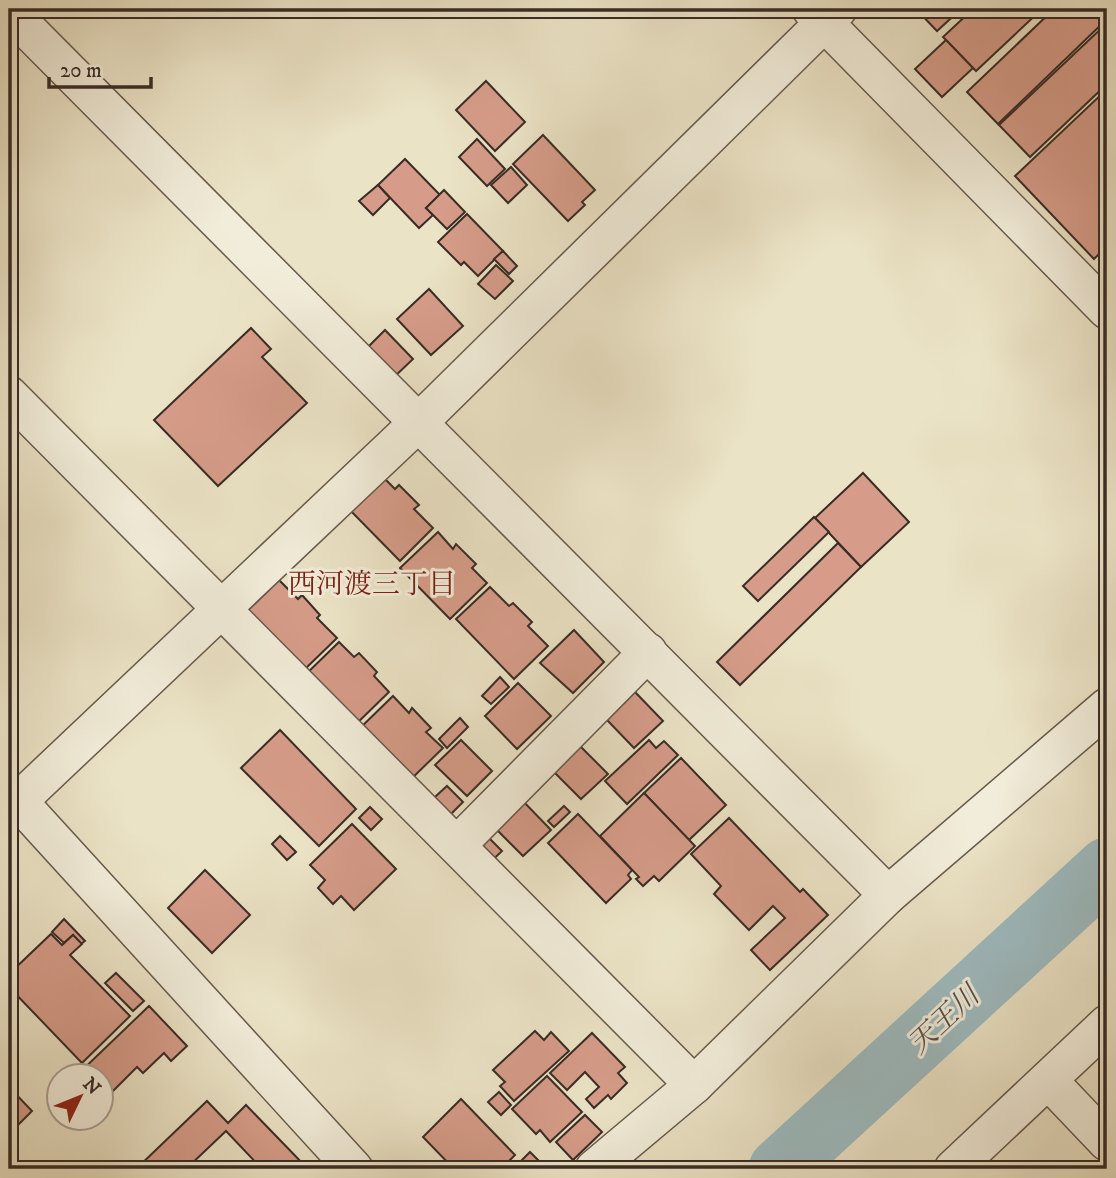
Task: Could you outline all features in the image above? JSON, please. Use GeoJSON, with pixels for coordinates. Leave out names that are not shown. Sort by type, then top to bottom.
{"type":"FeatureCollection","features":[{"type":"Feature","properties":{"kind":"street"},"geometry":{"type":"LineString","coordinates":[[9,11],[888,895]]}},
{"type":"Feature","properties":{"kind":"street"},"geometry":{"type":"LineString","coordinates":[[355,1169],[12,800],[223,610],[419,422],[824,13],[1107,310]]}},
{"type":"Feature","properties":{"kind":"street"},"geometry":{"type":"LineString","coordinates":[[9,395],[694,1085]]}},
{"type":"Feature","properties":{"kind":"street"},"geometry":{"type":"LineString","coordinates":[[457,845],[648,652]]}},
{"type":"Feature","properties":{"kind":"street"},"geometry":{"type":"LineString","coordinates":[[594,1169],[694,1085],[888,895],[1107,707]]}},
{"type":"Feature","properties":{"kind":"street"},"geometry":{"type":"LineString","coordinates":[[953,1169],[1107,1024]]}},
{"type":"Feature","properties":{"kind":"street"},"geometry":{"type":"LineString","coordinates":[[1048,1080],[1107,1142]]}},
{"type":"Feature","properties":{"kind":"building"},"geometry":{"type":"Polygon","coordinates":[[[916,9],[961,9],[937,31],[916,9]]]}},
{"type":"Feature","properties":{"kind":"building"},"geometry":{"type":"Polygon","coordinates":[[[973,9],[1042,9],[976,71],[943,37],[973,9]]]}},
{"type":"Feature","properties":{"kind":"building"},"geometry":{"type":"Polygon","coordinates":[[[1054,9],[1107,9],[1107,19],[998,124],[967,92],[1054,9]]]}},
{"type":"Feature","properties":{"kind":"building"},"geometry":{"type":"Polygon","coordinates":[[[1107,23],[1107,84],[1030,157],[999,125],[1107,23]]]}},
{"type":"Feature","properties":{"kind":"building"},"geometry":{"type":"Polygon","coordinates":[[[946,40],[973,68],[942,97],[915,69],[946,40]]]}},
{"type":"Feature","properties":{"kind":"building"},"geometry":{"type":"Polygon","coordinates":[[[486,81],[525,122],[495,151],[456,110],[486,81]]]}},
{"type":"Feature","properties":{"kind":"building"},"geometry":{"type":"Polygon","coordinates":[[[1107,89],[1107,246],[1094,259],[1015,176],[1107,89]]]}},
{"type":"Feature","properties":{"kind":"building"},"geometry":{"type":"Polygon","coordinates":[[[543,135],[595,190],[582,202],[585,205],[568,221],[513,164],[543,135]]]}},
{"type":"Feature","properties":{"kind":"building"},"geometry":{"type":"Polygon","coordinates":[[[477,139],[505,169],[487,186],[459,157],[477,139]]]}},
{"type":"Feature","properties":{"kind":"building"},"geometry":{"type":"Polygon","coordinates":[[[405,159],[440,195],[426,208],[433,215],[419,228],[378,185],[405,159]]]}},
{"type":"Feature","properties":{"kind":"building"},"geometry":{"type":"Polygon","coordinates":[[[511,167],[527,185],[508,203],[491,185],[511,167]]]}},
{"type":"Feature","properties":{"kind":"building"},"geometry":{"type":"Polygon","coordinates":[[[378,185],[390,198],[373,215],[359,201],[378,185]]]}},
{"type":"Feature","properties":{"kind":"building"},"geometry":{"type":"Polygon","coordinates":[[[444,190],[465,212],[447,229],[426,208],[444,190]]]}},
{"type":"Feature","properties":{"kind":"building"},"geometry":{"type":"Polygon","coordinates":[[[467,214],[503,251],[478,276],[464,262],[461,265],[438,242],[467,214]]]}},
{"type":"Feature","properties":{"kind":"building"},"geometry":{"type":"Polygon","coordinates":[[[503,251],[517,266],[509,274],[494,259],[503,251]]]}},
{"type":"Feature","properties":{"kind":"building"},"geometry":{"type":"Polygon","coordinates":[[[496,265],[513,281],[495,299],[478,284],[496,265]]]}},
{"type":"Feature","properties":{"kind":"building"},"geometry":{"type":"Polygon","coordinates":[[[429,289],[463,326],[431,355],[397,319],[429,289]]]}},
{"type":"Feature","properties":{"kind":"building"},"geometry":{"type":"Polygon","coordinates":[[[251,328],[271,349],[262,357],[307,403],[218,486],[154,420],[251,328]]]}},
{"type":"Feature","properties":{"kind":"building"},"geometry":{"type":"Polygon","coordinates":[[[385,330],[413,359],[392,379],[365,350],[385,330]]]}},
{"type":"Feature","properties":{"kind":"building"},"geometry":{"type":"Polygon","coordinates":[[[376,470],[395,489],[399,485],[419,505],[414,509],[433,528],[400,561],[343,503],[376,470]]]}},
{"type":"Feature","properties":{"kind":"building"},"geometry":{"type":"Polygon","coordinates":[[[863,473],[909,522],[861,567],[815,518],[863,473]]]}},
{"type":"Feature","properties":{"kind":"building"},"geometry":{"type":"Polygon","coordinates":[[[814,517],[829,532],[758,601],[743,586],[814,517]]]}},
{"type":"Feature","properties":{"kind":"building"},"geometry":{"type":"Polygon","coordinates":[[[438,532],[453,549],[456,544],[476,564],[472,568],[487,583],[450,619],[400,568],[438,532]]]}},
{"type":"Feature","properties":{"kind":"building"},"geometry":{"type":"Polygon","coordinates":[[[838,543],[861,567],[740,685],[717,662],[838,543]]]}},
{"type":"Feature","properties":{"kind":"building"},"geometry":{"type":"Polygon","coordinates":[[[279,580],[298,599],[302,595],[320,615],[317,618],[337,638],[303,671],[246,612],[279,580]]]}},
{"type":"Feature","properties":{"kind":"building"},"geometry":{"type":"Polygon","coordinates":[[[490,587],[509,606],[513,603],[532,622],[528,626],[548,646],[514,679],[456,619],[490,587]]]}},
{"type":"Feature","properties":{"kind":"building"},"geometry":{"type":"Polygon","coordinates":[[[574,630],[604,662],[573,693],[540,663],[574,630]]]}},
{"type":"Feature","properties":{"kind":"building"},"geometry":{"type":"Polygon","coordinates":[[[339,642],[354,657],[359,653],[377,672],[374,676],[389,692],[351,729],[302,678],[339,642]]]}},
{"type":"Feature","properties":{"kind":"building"},"geometry":{"type":"Polygon","coordinates":[[[500,677],[509,687],[491,704],[482,696],[500,677]]]}},
{"type":"Feature","properties":{"kind":"building"},"geometry":{"type":"Polygon","coordinates":[[[518,683],[551,716],[517,749],[485,716],[518,683]]]}},
{"type":"Feature","properties":{"kind":"building"},"geometry":{"type":"Polygon","coordinates":[[[635,692],[663,721],[634,748],[607,720],[635,692]]]}},
{"type":"Feature","properties":{"kind":"building"},"geometry":{"type":"Polygon","coordinates":[[[393,696],[409,713],[412,708],[431,728],[426,732],[443,748],[406,784],[356,732],[393,696]]]}},
{"type":"Feature","properties":{"kind":"building"},"geometry":{"type":"Polygon","coordinates":[[[460,718],[468,727],[447,748],[439,739],[460,718]]]}},
{"type":"Feature","properties":{"kind":"building"},"geometry":{"type":"Polygon","coordinates":[[[280,730],[356,809],[319,846],[241,768],[280,730]]]}},
{"type":"Feature","properties":{"kind":"building"},"geometry":{"type":"Polygon","coordinates":[[[461,740],[492,771],[467,796],[435,765],[461,740]]]}},
{"type":"Feature","properties":{"kind":"building"},"geometry":{"type":"Polygon","coordinates":[[[649,740],[656,748],[664,741],[678,755],[627,804],[605,781],[649,740]]]}},
{"type":"Feature","properties":{"kind":"building"},"geometry":{"type":"Polygon","coordinates":[[[576,742],[608,774],[581,799],[549,767],[576,742]]]}},
{"type":"Feature","properties":{"kind":"building"},"geometry":{"type":"Polygon","coordinates":[[[681,758],[726,805],[689,840],[644,793],[681,758]]]}},
{"type":"Feature","properties":{"kind":"building"},"geometry":{"type":"Polygon","coordinates":[[[447,786],[463,802],[441,824],[424,807],[447,786]]]}},
{"type":"Feature","properties":{"kind":"building"},"geometry":{"type":"Polygon","coordinates":[[[644,793],[695,846],[659,881],[654,876],[643,886],[636,879],[639,877],[600,836],[644,793]]]}},
{"type":"Feature","properties":{"kind":"building"},"geometry":{"type":"Polygon","coordinates":[[[520,798],[551,830],[523,856],[492,825],[520,798]]]}},
{"type":"Feature","properties":{"kind":"building"},"geometry":{"type":"Polygon","coordinates":[[[564,806],[570,812],[554,827],[548,821],[564,806]]]}},
{"type":"Feature","properties":{"kind":"building"},"geometry":{"type":"Polygon","coordinates":[[[370,807],[382,819],[371,830],[359,818],[370,807]]]}},
{"type":"Feature","properties":{"kind":"building"},"geometry":{"type":"Polygon","coordinates":[[[578,814],[632,870],[628,875],[631,879],[606,903],[548,843],[578,814]]]}},
{"type":"Feature","properties":{"kind":"building"},"geometry":{"type":"Polygon","coordinates":[[[729,818],[800,892],[803,889],[828,915],[770,970],[751,950],[785,918],[773,906],[749,930],[714,894],[721,886],[691,854],[729,818]]]}},
{"type":"Feature","properties":{"kind":"building"},"geometry":{"type":"Polygon","coordinates":[[[352,824],[396,869],[354,910],[341,896],[333,904],[318,888],[325,880],[310,865],[352,824]]]}},
{"type":"Feature","properties":{"kind":"building"},"geometry":{"type":"Polygon","coordinates":[[[484,833],[502,851],[484,868],[466,851],[484,833]]]}},
{"type":"Feature","properties":{"kind":"building"},"geometry":{"type":"Polygon","coordinates":[[[280,836],[296,852],[287,860],[272,844],[280,836]]]}},
{"type":"Feature","properties":{"kind":"building"},"geometry":{"type":"Polygon","coordinates":[[[205,870],[250,915],[212,953],[168,908],[205,870]]]}},
{"type":"Feature","properties":{"kind":"building"},"geometry":{"type":"Polygon","coordinates":[[[64,919],[85,941],[81,944],[73,935],[64,943],[52,932],[64,919]]]}},
{"type":"Feature","properties":{"kind":"building"},"geometry":{"type":"Polygon","coordinates":[[[51,934],[62,945],[73,935],[82,944],[70,955],[130,1016],[81,1062],[9,987],[9,974],[51,934]]]}},
{"type":"Feature","properties":{"kind":"building"},"geometry":{"type":"Polygon","coordinates":[[[116,973],[144,1001],[133,1011],[105,983],[116,973]]]}},
{"type":"Feature","properties":{"kind":"building"},"geometry":{"type":"Polygon","coordinates":[[[149,1006],[187,1046],[171,1061],[164,1053],[143,1073],[137,1067],[116,1088],[116,1062],[91,1062],[149,1006]]]}},
{"type":"Feature","properties":{"kind":"building"},"geometry":{"type":"Polygon","coordinates":[[[535,1031],[544,1040],[551,1032],[569,1051],[514,1101],[500,1086],[505,1082],[493,1070],[535,1031]]]}},
{"type":"Feature","properties":{"kind":"building"},"geometry":{"type":"Polygon","coordinates":[[[592,1033],[625,1067],[618,1073],[627,1083],[611,1099],[608,1095],[594,1108],[586,1099],[599,1087],[585,1072],[567,1090],[550,1073],[592,1033]]]}},
{"type":"Feature","properties":{"kind":"building"},"geometry":{"type":"Polygon","coordinates":[[[547,1076],[582,1112],[550,1142],[540,1130],[536,1134],[512,1109],[547,1076]]]}},
{"type":"Feature","properties":{"kind":"building"},"geometry":{"type":"Polygon","coordinates":[[[9,1087],[32,1111],[9,1134],[9,1087]]]}},
{"type":"Feature","properties":{"kind":"building"},"geometry":{"type":"Polygon","coordinates":[[[499,1092],[511,1105],[501,1115],[488,1102],[499,1092]]]}},
{"type":"Feature","properties":{"kind":"building"},"geometry":{"type":"Polygon","coordinates":[[[461,1099],[515,1155],[501,1169],[454,1169],[423,1137],[461,1099]]]}},
{"type":"Feature","properties":{"kind":"building"},"geometry":{"type":"Polygon","coordinates":[[[207,1101],[228,1123],[246,1105],[308,1169],[262,1169],[226,1131],[186,1169],[136,1169],[207,1101]]]}},
{"type":"Feature","properties":{"kind":"building"},"geometry":{"type":"Polygon","coordinates":[[[585,1115],[602,1132],[573,1160],[556,1142],[585,1115]]]}},
{"type":"Feature","properties":{"kind":"building"},"geometry":{"type":"Polygon","coordinates":[[[530,1152],[547,1169],[513,1169],[530,1152]]]}},
{"type":"Feature","properties":{"kind":"waterway","name":"天王川"},"geometry":{"type":"LineString","coordinates":[[779,1169],[1107,868]]}},
{"type":"Feature","properties":{"kind":"district","name":"西河渡三丁目"},"geometry":{"type":"Point","coordinates":[372,583]}}]}
